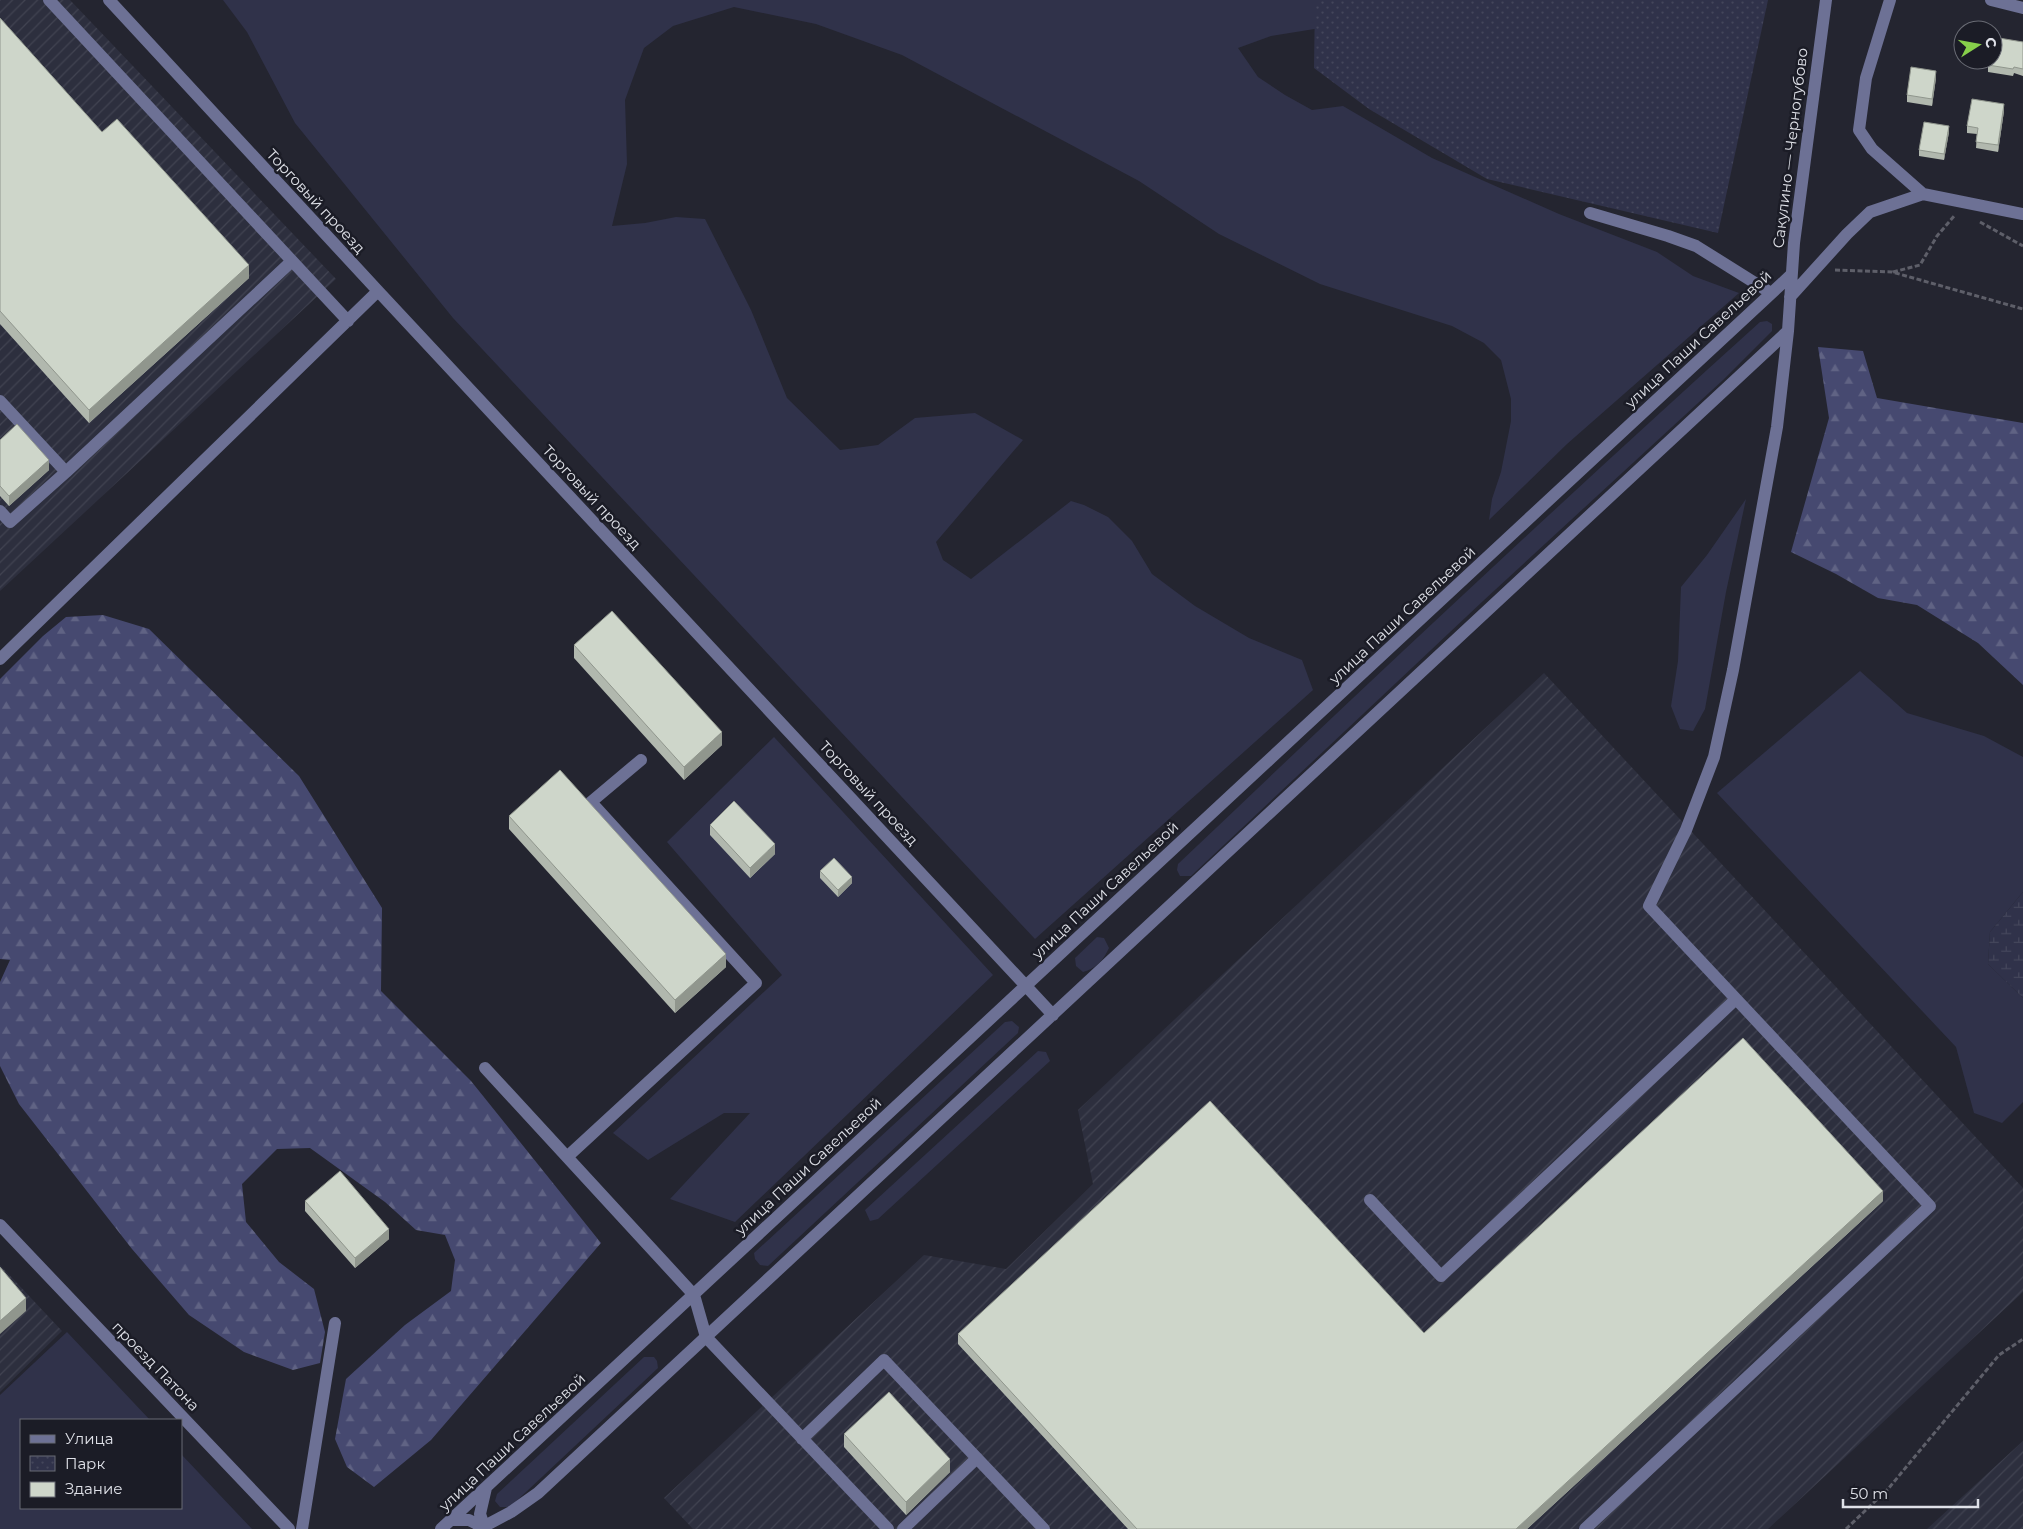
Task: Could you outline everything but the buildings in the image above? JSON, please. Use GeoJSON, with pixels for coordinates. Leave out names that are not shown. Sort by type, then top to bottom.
{"type":"FeatureCollection","features":[{"type":"Feature","properties":{"kind":"street"},"geometry":{"type":"LineString","coordinates":[[50,0],[348,321]]}},
{"type":"Feature","properties":{"kind":"street","name":"Торговый проезд"},"geometry":{"type":"LineString","coordinates":[[109,0],[1053,1015]]}},
{"type":"Feature","properties":{"kind":"street","name":"Сакулино — Черногубово"},"geometry":{"type":"LineString","coordinates":[[1736,999],[1649,906],[1686,830],[1714,757],[1733,670],[1777,427],[1788,331],[1791,275],[1826,0]]}},
{"type":"Feature","properties":{"kind":"street"},"geometry":{"type":"LineString","coordinates":[[1890,0],[1866,78],[1859,130],[1872,149],[1923,194],[2023,214]]}},
{"type":"Feature","properties":{"kind":"street"},"geometry":{"type":"LineString","coordinates":[[1991,0],[2023,8]]}},
{"type":"Feature","properties":{"kind":"street"},"geometry":{"type":"LineString","coordinates":[[1790,297],[1870,212],[1923,194]]}},
{"type":"Feature","properties":{"kind":"street"},"geometry":{"type":"LineString","coordinates":[[1590,214],[1696,246],[1771,293]]}},
{"type":"Feature","properties":{"kind":"street"},"geometry":{"type":"LineString","coordinates":[[0,511],[10,522],[292,261]]}},
{"type":"Feature","properties":{"kind":"street","name":"улица Паши Савельевой"},"geometry":{"type":"LineString","coordinates":[[441,1529],[1791,275]]}},
{"type":"Feature","properties":{"kind":"street"},"geometry":{"type":"LineString","coordinates":[[0,659],[378,291]]}},
{"type":"Feature","properties":{"kind":"street"},"geometry":{"type":"LineString","coordinates":[[482,1528],[512,1512],[538,1493],[1788,331]]}},
{"type":"Feature","properties":{"kind":"street"},"geometry":{"type":"LineString","coordinates":[[0,401],[66,472]]}},
{"type":"Feature","properties":{"kind":"street"},"geometry":{"type":"LineString","coordinates":[[567,1157],[756,982],[591,802],[641,760]]}},
{"type":"Feature","properties":{"kind":"street"},"geometry":{"type":"LineString","coordinates":[[1370,1200],[1441,1276],[1736,999],[1930,1206],[1585,1529]]}},
{"type":"Feature","properties":{"kind":"street"},"geometry":{"type":"LineString","coordinates":[[485,1068],[694,1295],[706,1337],[888,1529]]}},
{"type":"Feature","properties":{"kind":"street","name":"проезд Патона"},"geometry":{"type":"LineString","coordinates":[[0,1225],[289,1529]]}},
{"type":"Feature","properties":{"kind":"street"},"geometry":{"type":"LineString","coordinates":[[302,1529],[335,1323]]}},
{"type":"Feature","properties":{"kind":"street"},"geometry":{"type":"LineString","coordinates":[[802,1439],[884,1360],[1044,1529]]}},
{"type":"Feature","properties":{"kind":"street"},"geometry":{"type":"LineString","coordinates":[[903,1529],[977,1458]]}},
{"type":"Feature","properties":{"kind":"street"},"geometry":{"type":"LineString","coordinates":[[482,1528],[480,1514],[486,1488]]}},
{"type":"Feature","properties":{"kind":"street"},"geometry":{"type":"LineString","coordinates":[[451,1520],[470,1520],[482,1528]]}},
{"type":"Feature","properties":{"kind":"path"},"geometry":{"type":"LineString","coordinates":[[1892,272],[1920,265],[1937,236],[1960,210],[1945,199]]}},
{"type":"Feature","properties":{"kind":"path"},"geometry":{"type":"LineString","coordinates":[[1975,219],[2023,246]]}},
{"type":"Feature","properties":{"kind":"path"},"geometry":{"type":"LineString","coordinates":[[1814,270],[1892,272],[2023,309]]}},
{"type":"Feature","properties":{"kind":"path"},"geometry":{"type":"LineString","coordinates":[[1846,1529],[1888,1488],[1999,1355],[2023,1339]]}},
{"type":"Feature","properties":{"kind":"shaded area"},"geometry":{"type":"Polygon","coordinates":[[[0,0],[70,0],[336,279],[0,591],[0,0]]]}},
{"type":"Feature","properties":{"kind":"shaded area"},"geometry":{"type":"Polygon","coordinates":[[[1544,673],[2023,1188],[2023,1292],[1768,1529],[693,1529],[664,1498],[924,1255],[1006,1269],[1093,1184],[1078,1110],[1544,673]]]}},
{"type":"Feature","properties":{"kind":"shaded area"},"geometry":{"type":"Polygon","coordinates":[[[0,1265],[62,1331],[0,1392],[0,1265]]]}},
{"type":"Feature","properties":{"kind":"shaded area"},"geometry":{"type":"Polygon","coordinates":[[[2023,1441],[2023,1529],[1927,1529],[2023,1441]]]}},
{"type":"Feature","properties":{"kind":"green space"},"geometry":{"type":"Polygon","coordinates":[[[223,0],[1338,0],[1333,26],[1271,36],[1238,48],[1258,77],[1312,110],[1343,106],[1432,158],[1559,214],[1657,252],[1693,276],[1739,293],[1567,444],[1489,520],[1492,499],[1501,472],[1511,421],[1511,399],[1501,360],[1484,343],[1452,326],[1320,284],[1219,234],[1139,181],[902,55],[816,24],[734,7],[673,26],[644,48],[625,100],[627,164],[612,226],[645,223],[676,217],[705,219],[751,310],[787,398],[840,450],[878,445],[915,418],[975,413],[1023,440],[936,542],[943,560],[971,579],[1071,501],[1108,517],[1132,541],[1152,574],[1195,606],[1249,638],[1302,660],[1313,690],[1035,939],[453,318],[295,123],[247,32],[223,0]]]}},
{"type":"Feature","properties":{"kind":"green space"},"geometry":{"type":"Polygon","coordinates":[[[1315,0],[1768,0],[1718,233],[1487,179],[1369,109],[1314,68],[1315,0]]]}},
{"type":"Feature","properties":{"kind":"green space"},"geometry":{"type":"Polygon","coordinates":[[[1767,321],[1772,324],[1772,331],[1723,380],[1483,601],[1191,876],[1180,876],[1177,870],[1178,864],[1322,727],[1686,389],[1760,322],[1767,321]]]}},
{"type":"Feature","properties":{"kind":"green space"},"geometry":{"type":"Polygon","coordinates":[[[1818,347],[1863,351],[1877,398],[2023,423],[2023,685],[1978,643],[1917,605],[1878,598],[1836,574],[1791,552],[1829,418],[1818,347]]]}},
{"type":"Feature","properties":{"kind":"green space"},"geometry":{"type":"Polygon","coordinates":[[[1746,499],[1726,592],[1705,709],[1693,731],[1680,729],[1671,706],[1678,661],[1681,587],[1707,555],[1746,499]]]}},
{"type":"Feature","properties":{"kind":"green space"},"geometry":{"type":"Polygon","coordinates":[[[103,615],[149,629],[299,776],[382,908],[381,991],[471,1081],[601,1243],[431,1440],[374,1487],[347,1467],[335,1439],[346,1379],[405,1325],[451,1291],[455,1260],[445,1235],[416,1230],[385,1202],[310,1148],[277,1149],[242,1184],[246,1222],[279,1262],[314,1289],[325,1332],[320,1363],[293,1370],[244,1352],[189,1315],[132,1249],[19,1104],[0,1066],[0,982],[10,960],[0,959],[0,679],[43,636],[66,617],[103,615]]]}},
{"type":"Feature","properties":{"kind":"green space"},"geometry":{"type":"Polygon","coordinates":[[[1860,671],[1907,713],[1984,736],[2023,757],[2023,892],[1990,932],[1988,964],[2023,998],[2023,1102],[2002,1123],[1974,1113],[1956,1047],[1717,793],[1860,671]]]}},
{"type":"Feature","properties":{"kind":"green space"},"geometry":{"type":"Polygon","coordinates":[[[774,737],[993,975],[735,1222],[670,1199],[750,1113],[724,1113],[648,1160],[613,1133],[782,975],[667,842],[774,737]]]}},
{"type":"Feature","properties":{"kind":"green space"},"geometry":{"type":"Polygon","coordinates":[[[2023,892],[2023,998],[1988,964],[1990,932],[2023,892]]]}},
{"type":"Feature","properties":{"kind":"green space"},"geometry":{"type":"Polygon","coordinates":[[[1097,937],[1104,938],[1109,948],[1099,963],[1092,969],[1083,972],[1076,966],[1075,958],[1097,937]]]}},
{"type":"Feature","properties":{"kind":"green space"},"geometry":{"type":"Polygon","coordinates":[[[1012,1021],[1019,1027],[1018,1033],[768,1266],[760,1265],[755,1259],[754,1253],[1005,1022],[1012,1021]]]}},
{"type":"Feature","properties":{"kind":"green space"},"geometry":{"type":"Polygon","coordinates":[[[1038,1051],[1046,1052],[1050,1061],[878,1219],[870,1221],[865,1210],[1038,1051]]]}},
{"type":"Feature","properties":{"kind":"green space"},"geometry":{"type":"Polygon","coordinates":[[[67,1332],[149,1419],[20,1419],[20,1509],[182,1509],[182,1455],[252,1529],[0,1529],[0,1395],[67,1332]]]}},
{"type":"Feature","properties":{"kind":"green space"},"geometry":{"type":"Polygon","coordinates":[[[644,1357],[654,1357],[658,1368],[510,1507],[500,1507],[495,1501],[497,1494],[644,1357]]]}}]}
